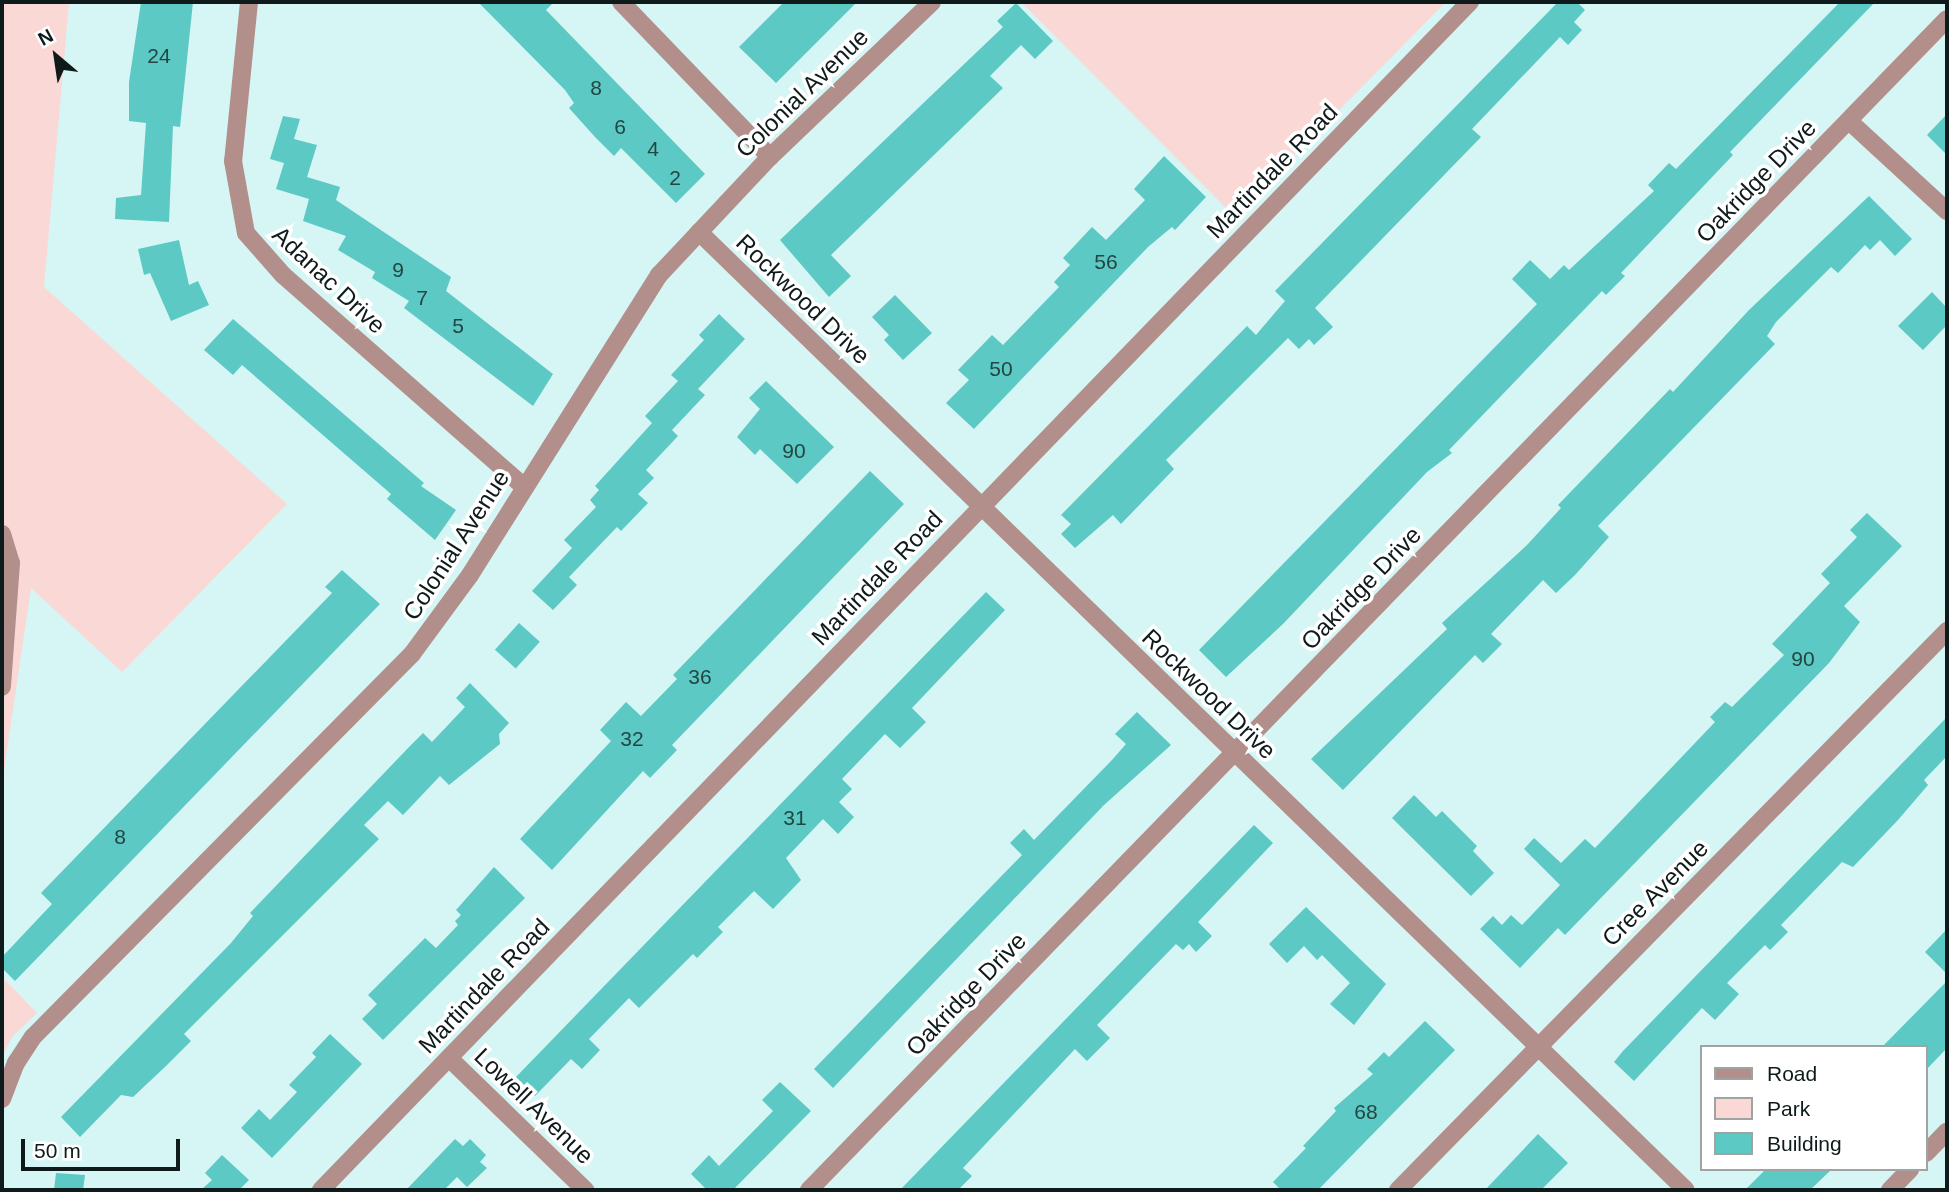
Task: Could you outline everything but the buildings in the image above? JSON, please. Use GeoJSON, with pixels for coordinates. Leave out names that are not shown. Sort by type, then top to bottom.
{"type":"FeatureCollection","features":[{"type":"Feature","properties":{"kind":"street","name":"Adanac Drive"},"geometry":{"type":"LineString","coordinates":[[248,2],[233,161],[246,233],[282,275],[524,487]]}},
{"type":"Feature","properties":{"kind":"street"},"geometry":{"type":"LineString","coordinates":[[621,2],[771,157]]}},
{"type":"Feature","properties":{"kind":"street","name":"Colonial Avenue"},"geometry":{"type":"LineString","coordinates":[[2,1099],[16,1063],[33,1037],[412,654],[470,575],[659,275],[771,157],[932,2]]}},
{"type":"Feature","properties":{"kind":"street","name":"Martindale Road"},"geometry":{"type":"LineString","coordinates":[[321,1190],[1470,2]]}},
{"type":"Feature","properties":{"kind":"street","name":"Oakridge Drive"},"geometry":{"type":"LineString","coordinates":[[809,1190],[1947,19]]}},
{"type":"Feature","properties":{"kind":"street"},"geometry":{"type":"LineString","coordinates":[[1849,121],[1947,211]]}},
{"type":"Feature","properties":{"kind":"street","name":"Rockwood Drive"},"geometry":{"type":"LineString","coordinates":[[699,232],[1686,1190]]}},
{"type":"Feature","properties":{"kind":"street"},"geometry":{"type":"LineString","coordinates":[[2,534],[11,563],[2,687]]}},
{"type":"Feature","properties":{"kind":"street","name":"Cree Avenue"},"geometry":{"type":"LineString","coordinates":[[1398,1190],[1947,631]]}},
{"type":"Feature","properties":{"kind":"street","name":"Lowell Avenue"},"geometry":{"type":"LineString","coordinates":[[449,1058],[585,1190]]}},
{"type":"Feature","properties":{"kind":"street"},"geometry":{"type":"LineString","coordinates":[[1928,1151],[1947,1131]]}},
{"type":"Feature","properties":{"kind":"street"},"geometry":{"type":"LineString","coordinates":[[1890,1190],[1908,1171]]}},
{"type":"Feature","properties":{"kind":"green space"},"geometry":{"type":"Polygon","coordinates":[[[2,2],[69,2],[44,287],[287,504],[122,672],[31,588],[2,784],[2,2]]]}},
{"type":"Feature","properties":{"kind":"green space"},"geometry":{"type":"Polygon","coordinates":[[[1021,2],[1446,2],[1234,216],[1021,2]]]}},
{"type":"Feature","properties":{"kind":"green space"},"geometry":{"type":"Polygon","coordinates":[[[2,977],[37,1013],[13,1036],[2,1056],[2,977]]]}}]}
